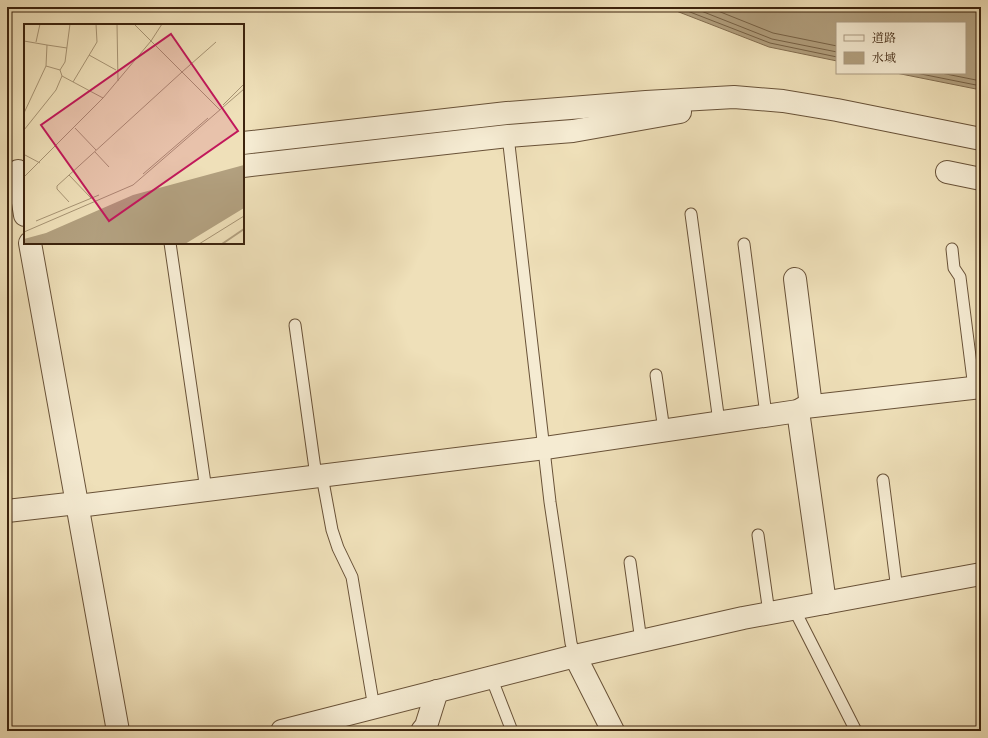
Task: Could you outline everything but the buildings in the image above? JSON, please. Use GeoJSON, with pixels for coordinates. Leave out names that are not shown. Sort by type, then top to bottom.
{"type":"FeatureCollection","features":[{"type":"Feature","properties":{"kind":"street"},"geometry":{"type":"LineString","coordinates":[[244,143],[507,113],[734,97],[783,101],[852,113],[981,139]]}},
{"type":"Feature","properties":{"kind":"street"},"geometry":{"type":"LineString","coordinates":[[244,166],[508,136],[573,131],[696,109],[714,98]]}},
{"type":"Feature","properties":{"kind":"street"},"geometry":{"type":"LineString","coordinates":[[947,172],[981,179]]}},
{"type":"Feature","properties":{"kind":"street"},"geometry":{"type":"LineString","coordinates":[[17,176],[24,210]]}},
{"type":"Feature","properties":{"kind":"street"},"geometry":{"type":"LineString","coordinates":[[30,244],[118,731]]}},
{"type":"Feature","properties":{"kind":"street"},"geometry":{"type":"LineString","coordinates":[[795,279],[804,408],[825,603]]}},
{"type":"Feature","properties":{"kind":"street"},"geometry":{"type":"LineString","coordinates":[[7,511],[206,490],[545,448],[804,408],[977,388]]}},
{"type":"Feature","properties":{"kind":"street"},"geometry":{"type":"LineString","coordinates":[[282,731],[575,656],[743,618],[981,574]]}},
{"type":"Feature","properties":{"kind":"street"},"geometry":{"type":"LineString","coordinates":[[575,656],[613,731]]}},
{"type":"Feature","properties":{"kind":"street"},"geometry":{"type":"LineString","coordinates":[[422,731],[426,726],[437,692]]}},
{"type":"Feature","properties":{"kind":"lane"},"geometry":{"type":"LineString","coordinates":[[508,136],[552,510],[571,643],[575,656]]}},
{"type":"Feature","properties":{"kind":"lane"},"geometry":{"type":"LineString","coordinates":[[692,214],[719,422]]}},
{"type":"Feature","properties":{"kind":"lane"},"geometry":{"type":"LineString","coordinates":[[170,244],[206,490]]}},
{"type":"Feature","properties":{"kind":"lane"},"geometry":{"type":"LineString","coordinates":[[744,244],[766,415]]}},
{"type":"Feature","properties":{"kind":"lane"},"geometry":{"type":"LineString","coordinates":[[952,249],[954,268],[960,277],[977,388]]}},
{"type":"Feature","properties":{"kind":"lane"},"geometry":{"type":"LineString","coordinates":[[295,325],[319,476],[332,530],[338,548],[352,577],[374,708]]}},
{"type":"Feature","properties":{"kind":"lane"},"geometry":{"type":"LineString","coordinates":[[656,375],[664,430]]}},
{"type":"Feature","properties":{"kind":"lane"},"geometry":{"type":"LineString","coordinates":[[883,480],[897,590]]}},
{"type":"Feature","properties":{"kind":"lane"},"geometry":{"type":"LineString","coordinates":[[758,535],[769,613]]}},
{"type":"Feature","properties":{"kind":"lane"},"geometry":{"type":"LineString","coordinates":[[630,562],[641,641]]}},
{"type":"Feature","properties":{"kind":"lane"},"geometry":{"type":"LineString","coordinates":[[794,609],[856,731]]}},
{"type":"Feature","properties":{"kind":"lane"},"geometry":{"type":"LineString","coordinates":[[491,677],[512,731]]}},
{"type":"Feature","properties":{"kind":"water"},"geometry":{"type":"Polygon","coordinates":[[[666,7],[981,7],[981,90],[901,74],[966,74],[966,22],[836,22],[836,61],[769,47],[666,7]]]}}]}
